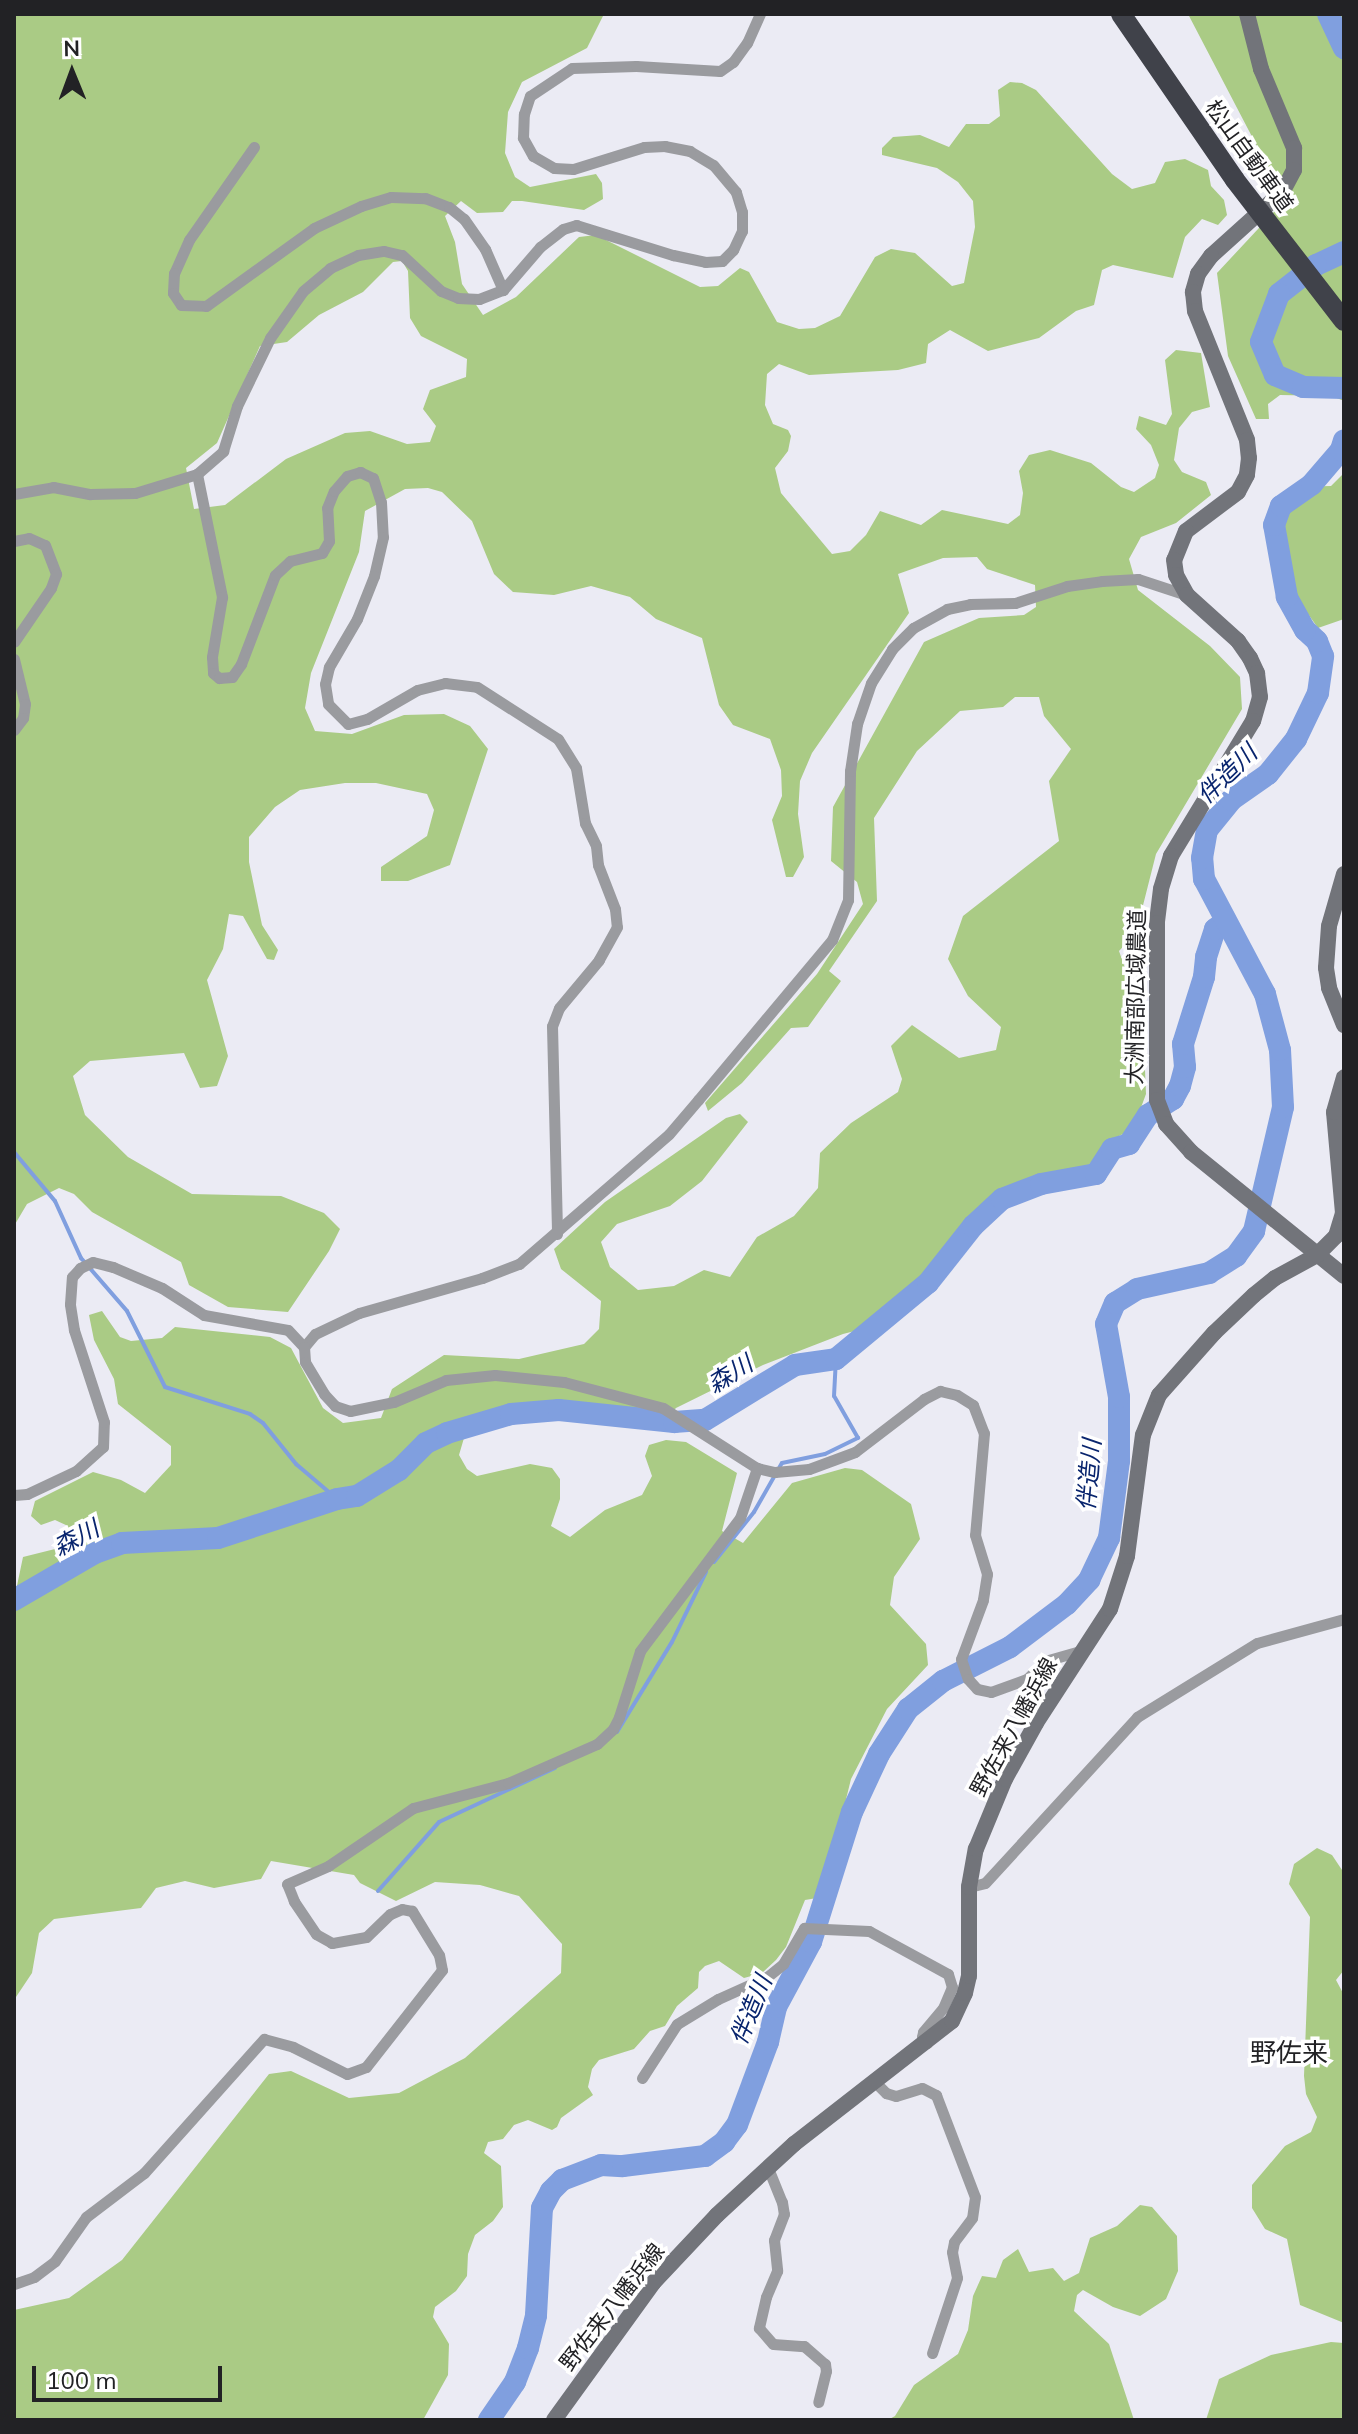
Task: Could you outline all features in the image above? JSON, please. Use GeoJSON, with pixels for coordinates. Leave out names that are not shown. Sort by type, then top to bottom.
{"type":"FeatureCollection","features":[{"type":"Feature","properties":{"kind":"highway","name":"松山自動車道"},"geometry":{"type":"LineString","coordinates":[[1121,14],[1235,180],[1344,321]]}},
{"type":"Feature","properties":{"kind":"main road","name":"大洲南部広域農道"},"geometry":{"type":"LineString","coordinates":[[1247,14],[1261,69],[1292,140],[1294,170],[1283,191],[1211,256],[1198,274],[1193,292],[1195,311],[1247,440],[1249,458],[1247,475],[1238,492],[1199,518],[1178,543],[1174,560],[1176,575],[1187,595],[1238,641],[1250,658],[1257,673],[1260,697],[1253,721],[1171,856],[1161,889],[1157,923],[1157,1100],[1166,1124],[1191,1152],[1344,1276]]}},
{"type":"Feature","properties":{"kind":"main road"},"geometry":{"type":"LineString","coordinates":[[1344,874],[1329,926],[1326,968],[1329,988],[1344,1025]]}},
{"type":"Feature","properties":{"kind":"main road","name":"野佐来八幡浜線"},"geometry":{"type":"LineString","coordinates":[[554,2420],[653,2283],[768,2168],[952,2021],[965,1993],[970,1941],[969,1887],[976,1849],[1005,1779],[1110,1609],[1122,1576],[1143,1435],[1159,1395],[1214,1333],[1254,1295],[1275,1278],[1317,1255],[1336,1236],[1343,1213],[1334,1112],[1344,1077]]}},
{"type":"Feature","properties":{"kind":"street"},"geometry":{"type":"LineString","coordinates":[[14,494],[53,487],[90,494],[135,493],[197,474],[223,451],[237,406],[270,338],[303,291],[330,268],[358,255],[384,251],[402,255],[441,291],[458,298],[493,296],[503,290],[540,247],[563,229],[576,225],[705,262],[722,261],[733,250],[742,231],[742,212],[736,192],[713,165],[690,151],[665,146],[644,147],[573,169],[554,168],[533,156],[523,138],[524,114],[530,96],[572,68],[636,66],[720,71],[733,62],[747,43],[760,14]]}},
{"type":"Feature","properties":{"kind":"street"},"geometry":{"type":"LineString","coordinates":[[254,147],[189,240],[174,273],[173,293],[181,305],[206,306],[314,228],[361,206],[391,197],[425,198],[456,213],[485,249],[503,290]]}},
{"type":"Feature","properties":{"kind":"street"},"geometry":{"type":"LineString","coordinates":[[197,474],[206,531],[222,597],[212,657],[213,673],[219,678],[232,677],[241,664],[275,575],[290,561],[322,553],[329,541],[327,508],[334,491],[347,476],[360,472],[373,478],[381,502],[383,537],[374,576],[357,619],[329,667],[325,684],[328,704],[348,724],[367,719],[417,690],[445,683],[477,687],[558,739],[576,768],[585,823],[596,846],[598,865],[615,909],[617,927],[599,960],[559,1008],[552,1026],[557,1234]]}},
{"type":"Feature","properties":{"kind":"street"},"geometry":{"type":"LineString","coordinates":[[14,541],[29,538],[45,545],[56,574],[51,588],[14,642]]}},
{"type":"Feature","properties":{"kind":"street"},"geometry":{"type":"LineString","coordinates":[[304,1347],[315,1334],[359,1313],[482,1278],[519,1264],[669,1134],[832,940],[848,900],[850,771],[857,724],[871,683],[892,649],[913,628],[947,609],[1033,600],[1067,586],[1138,579],[1187,595]]}},
{"type":"Feature","properties":{"kind":"street"},"geometry":{"type":"LineString","coordinates":[[14,659],[25,704],[23,718],[14,730]]}},
{"type":"Feature","properties":{"kind":"street"},"geometry":{"type":"LineString","coordinates":[[14,1495],[27,1494],[76,1471],[103,1447],[104,1422],[74,1330],[70,1304],[72,1277],[80,1268],[93,1262],[162,1288],[204,1315],[288,1330],[304,1347],[311,1376],[335,1406],[350,1411],[394,1402],[446,1380],[495,1375],[564,1382],[663,1408],[757,1468],[775,1472],[809,1469],[855,1452],[924,1399],[940,1391],[957,1395],[973,1405],[984,1433],[975,1535],[987,1574],[983,1600],[961,1659],[968,1679],[977,1689],[991,1692],[1027,1679],[1045,1661],[1083,1650]]}},
{"type":"Feature","properties":{"kind":"street"},"geometry":{"type":"LineString","coordinates":[[14,2284],[34,2277],[55,2261],[86,2217],[144,2173],[264,2039],[293,2047],[347,2074],[366,2067],[442,1970],[439,1955],[412,1911],[402,1909],[390,1914],[366,1937],[332,1943],[316,1934],[287,1884],[328,1866],[413,1808],[508,1783],[597,1744],[613,1729],[619,1717],[640,1651],[740,1518],[757,1468]]}},
{"type":"Feature","properties":{"kind":"street"},"geometry":{"type":"LineString","coordinates":[[969,1887],[985,1883],[1137,1717],[1257,1643],[1344,1619]]}},
{"type":"Feature","properties":{"kind":"street"},"geometry":{"type":"LineString","coordinates":[[642,2078],[677,2024],[718,1999],[767,1977],[783,1964],[804,1928],[808,1927],[869,1931],[948,1974],[952,1987],[943,2008],[923,2032],[922,2037],[927,2043]]}},
{"type":"Feature","properties":{"kind":"street"},"geometry":{"type":"LineString","coordinates":[[875,2082],[896,2096],[922,2088],[936,2095],[975,2197],[972,2218],[954,2242],[952,2252],[957,2278],[932,2353]]}},
{"type":"Feature","properties":{"kind":"street"},"geometry":{"type":"LineString","coordinates":[[768,2168],[784,2214],[774,2240],[777,2271],[766,2297],[759,2328],[773,2344],[804,2346],[825,2364],[818,2402]]}},
{"type":"Feature","properties":{"kind":"green space"},"geometry":{"type":"Polygon","coordinates":[[[14,14],[604,14],[587,48],[522,82],[508,112],[505,153],[515,177],[530,187],[596,174],[602,183],[603,199],[584,210],[512,201],[503,212],[477,213],[461,201],[445,216],[455,242],[462,284],[483,315],[516,297],[579,237],[596,235],[700,287],[718,286],[740,268],[749,272],[777,322],[799,329],[815,328],[840,316],[875,257],[891,249],[915,253],[952,286],[964,283],[975,227],[973,201],[958,182],[937,168],[882,155],[882,148],[893,137],[920,135],[949,147],[966,124],[989,124],[1000,116],[998,90],[1010,82],[1022,83],[1036,90],[1112,174],[1132,189],[1155,183],[1165,162],[1185,159],[1208,170],[1211,186],[1224,200],[1227,215],[1218,225],[1202,219],[1185,237],[1173,278],[1113,265],[1102,270],[1094,305],[1076,311],[1039,338],[988,351],[950,330],[928,344],[926,363],[898,370],[809,375],[779,364],[767,374],[765,405],[773,424],[788,430],[791,436],[788,451],[775,468],[781,493],[832,554],[850,551],[866,535],[880,511],[921,525],[942,510],[1008,524],[1020,515],[1023,493],[1019,471],[1029,455],[1050,450],[1091,463],[1121,487],[1134,492],[1155,478],[1159,465],[1151,445],[1136,429],[1139,416],[1166,425],[1172,414],[1165,360],[1176,350],[1201,353],[1210,407],[1192,412],[1179,428],[1174,460],[1182,472],[1206,482],[1211,495],[1176,523],[1141,537],[1129,559],[1138,590],[1210,646],[1240,677],[1242,709],[1156,854],[1136,933],[1119,951],[1132,988],[1144,1046],[1146,1094],[1133,1129],[1113,1139],[1084,1170],[1010,1188],[981,1211],[944,1270],[914,1302],[886,1323],[843,1334],[763,1365],[676,1408],[659,1426],[598,1421],[573,1408],[534,1405],[483,1415],[464,1438],[459,1455],[467,1469],[477,1476],[530,1464],[552,1468],[560,1479],[560,1499],[551,1526],[570,1537],[605,1510],[642,1495],[652,1476],[645,1456],[649,1445],[666,1440],[686,1442],[737,1473],[722,1531],[743,1543],[792,1483],[845,1468],[862,1470],[911,1504],[920,1539],[894,1577],[890,1605],[926,1644],[928,1665],[887,1709],[851,1779],[831,1860],[817,1898],[805,1900],[786,1947],[776,1960],[762,1973],[744,1978],[719,1961],[705,1966],[699,1972],[698,1988],[677,2006],[665,2026],[650,2031],[634,2049],[599,2060],[592,2069],[588,2087],[593,2095],[561,2118],[557,2127],[552,2130],[528,2120],[514,2125],[503,2139],[488,2142],[484,2153],[501,2166],[503,2207],[493,2221],[475,2235],[468,2254],[467,2276],[456,2291],[435,2307],[433,2317],[449,2344],[448,2375],[423,2420],[14,2420],[14,2310],[69,2298],[122,2260],[269,2074],[291,2071],[349,2098],[399,2093],[465,2058],[561,1973],[562,1944],[519,1896],[480,1885],[435,1882],[396,1901],[360,1883],[354,1875],[271,1861],[261,1879],[214,1888],[185,1881],[156,1888],[141,1908],[54,1919],[39,1933],[32,1973],[14,2000],[14,1600],[23,1557],[67,1546],[70,1534],[68,1526],[55,1520],[41,1525],[31,1516],[35,1501],[93,1472],[121,1480],[145,1493],[171,1465],[171,1446],[118,1404],[114,1379],[94,1340],[89,1315],[102,1311],[120,1337],[131,1341],[162,1338],[175,1327],[270,1337],[291,1348],[323,1408],[343,1423],[381,1418],[392,1389],[444,1355],[519,1359],[584,1344],[599,1329],[601,1301],[561,1269],[554,1249],[605,1202],[726,1118],[740,1114],[748,1122],[702,1181],[670,1206],[617,1224],[601,1242],[610,1267],[638,1290],[674,1286],[704,1270],[730,1277],[757,1237],[794,1216],[818,1188],[820,1153],[851,1123],[898,1092],[902,1079],[891,1046],[912,1025],[959,1058],[996,1050],[1001,1027],[968,996],[948,959],[963,916],[1059,841],[1049,781],[1071,749],[1044,716],[1039,697],[1015,697],[1003,707],[960,711],[917,751],[874,818],[877,901],[829,971],[841,981],[808,1027],[791,1028],[742,1083],[708,1111],[705,1103],[817,974],[863,904],[857,882],[831,861],[833,807],[924,642],[979,618],[1024,615],[1036,607],[1035,585],[987,569],[977,557],[943,558],[898,574],[909,613],[812,753],[800,781],[798,814],[804,857],[793,877],[786,877],[772,820],[782,796],[781,770],[770,739],[733,725],[719,705],[702,638],[656,619],[630,597],[591,586],[554,595],[513,592],[494,574],[472,521],[442,492],[428,488],[405,489],[365,511],[359,552],[311,673],[305,708],[315,731],[352,734],[404,715],[444,714],[470,726],[488,749],[450,865],[408,881],[381,881],[381,867],[427,836],[434,810],[427,794],[376,783],[345,783],[300,790],[275,807],[249,837],[249,862],[262,925],[278,950],[274,960],[267,959],[243,916],[229,914],[223,949],[207,980],[228,1056],[217,1086],[200,1088],[184,1053],[90,1061],[73,1076],[85,1115],[128,1157],[192,1194],[281,1196],[324,1213],[340,1229],[288,1312],[228,1307],[189,1285],[181,1262],[92,1212],[74,1194],[59,1188],[27,1204],[14,1226],[14,14]],[[402,261],[393,262],[363,292],[319,315],[287,342],[260,346],[217,443],[186,468],[194,509],[225,505],[286,459],[345,433],[370,431],[407,444],[430,442],[436,426],[423,409],[430,390],[466,377],[467,359],[421,336],[410,318],[408,271],[402,261]]]}},
{"type":"Feature","properties":{"kind":"green space"},"geometry":{"type":"Polygon","coordinates":[[[1188,14],[1344,14],[1344,401],[1332,396],[1280,395],[1268,404],[1269,419],[1256,419],[1228,356],[1217,273],[1285,200],[1188,14]]]}},
{"type":"Feature","properties":{"kind":"green space"},"geometry":{"type":"Polygon","coordinates":[[[1344,473],[1344,619],[1318,628],[1291,590],[1276,509],[1279,497],[1295,487],[1331,486],[1344,473]]]}},
{"type":"Feature","properties":{"kind":"green space"},"geometry":{"type":"Polygon","coordinates":[[[1317,1848],[1332,1855],[1344,1873],[1344,1970],[1336,1980],[1344,1995],[1344,2323],[1300,2305],[1287,2239],[1265,2229],[1252,2208],[1252,2185],[1285,2146],[1311,2132],[1317,2117],[1306,2094],[1304,2076],[1310,1917],[1289,1884],[1294,1864],[1317,1848]]]}},
{"type":"Feature","properties":{"kind":"green space"},"geometry":{"type":"Polygon","coordinates":[[[1140,2205],[1152,2207],[1177,2236],[1178,2271],[1166,2299],[1140,2316],[1113,2307],[1083,2290],[1077,2295],[1074,2311],[1109,2344],[1134,2420],[888,2420],[895,2416],[914,2385],[958,2354],[968,2330],[973,2296],[982,2276],[996,2278],[1003,2260],[1018,2249],[1029,2272],[1053,2268],[1064,2281],[1079,2273],[1090,2238],[1117,2226],[1140,2205]]]}},
{"type":"Feature","properties":{"kind":"green space"},"geometry":{"type":"Polygon","coordinates":[[[1331,2342],[1344,2343],[1344,2420],[1206,2420],[1219,2379],[1271,2355],[1331,2342]]]}},
{"type":"Feature","properties":{"kind":"waterway","name":"伴造川"},"geometry":{"type":"LineString","coordinates":[[1328,14],[1344,49]]}},
{"type":"Feature","properties":{"kind":"waterway","name":"伴造川"},"geometry":{"type":"LineString","coordinates":[[1344,252],[1316,265],[1279,294],[1261,342],[1275,375],[1303,387],[1344,388]]}},
{"type":"Feature","properties":{"kind":"waterway","name":"伴造川"},"geometry":{"type":"LineString","coordinates":[[489,2420],[515,2382],[528,2348],[536,2315],[542,2208],[551,2191],[562,2180],[601,2165],[623,2166],[705,2156],[724,2142],[737,2125],[768,2042],[776,2007],[811,1942],[852,1812],[879,1754],[908,1709],[943,1681],[1010,1647],[1067,1604],[1089,1580],[1109,1538],[1119,1461],[1119,1397],[1106,1324],[1115,1303],[1137,1289],[1209,1273],[1236,1256],[1254,1231],[1283,1107],[1280,1050],[1265,994],[1204,879],[1202,858],[1207,830],[1231,800],[1268,774],[1296,739],[1318,693],[1323,656],[1317,641],[1305,630],[1287,597],[1274,525],[1281,506],[1312,484],[1341,450],[1344,440]]}},
{"type":"Feature","properties":{"kind":"waterway","name":"森川"},"geometry":{"type":"LineString","coordinates":[[14,1600],[95,1553],[122,1543],[218,1538],[337,1499],[357,1496],[399,1470],[426,1443],[447,1433],[511,1414],[559,1410],[674,1422],[705,1420],[795,1365],[836,1359],[928,1283],[973,1226],[1002,1199],[1041,1184],[1096,1174],[1112,1149],[1129,1144],[1148,1115],[1173,1099],[1185,1067],[1183,1044],[1204,977],[1206,957],[1215,929],[1225,922]]}},
{"type":"Feature","properties":{"kind":"waterway"},"geometry":{"type":"LineString","coordinates":[[14,1152],[55,1201],[81,1258],[127,1311],[165,1387],[250,1414],[263,1423],[296,1464],[337,1499]]}},
{"type":"Feature","properties":{"kind":"waterway"},"geometry":{"type":"LineString","coordinates":[[714,1562],[754,1512],[782,1463],[825,1454],[858,1438],[834,1396],[836,1359]]}},
{"type":"Feature","properties":{"kind":"waterway"},"geometry":{"type":"LineString","coordinates":[[617,1732],[672,1642],[706,1572]]}},
{"type":"Feature","properties":{"kind":"waterway"},"geometry":{"type":"LineString","coordinates":[[378,1891],[439,1822],[555,1768]]}},
{"type":"Feature","properties":{"kind":"district","name":"野佐来"},"geometry":{"type":"Point","coordinates":[1289,2053]}}]}
